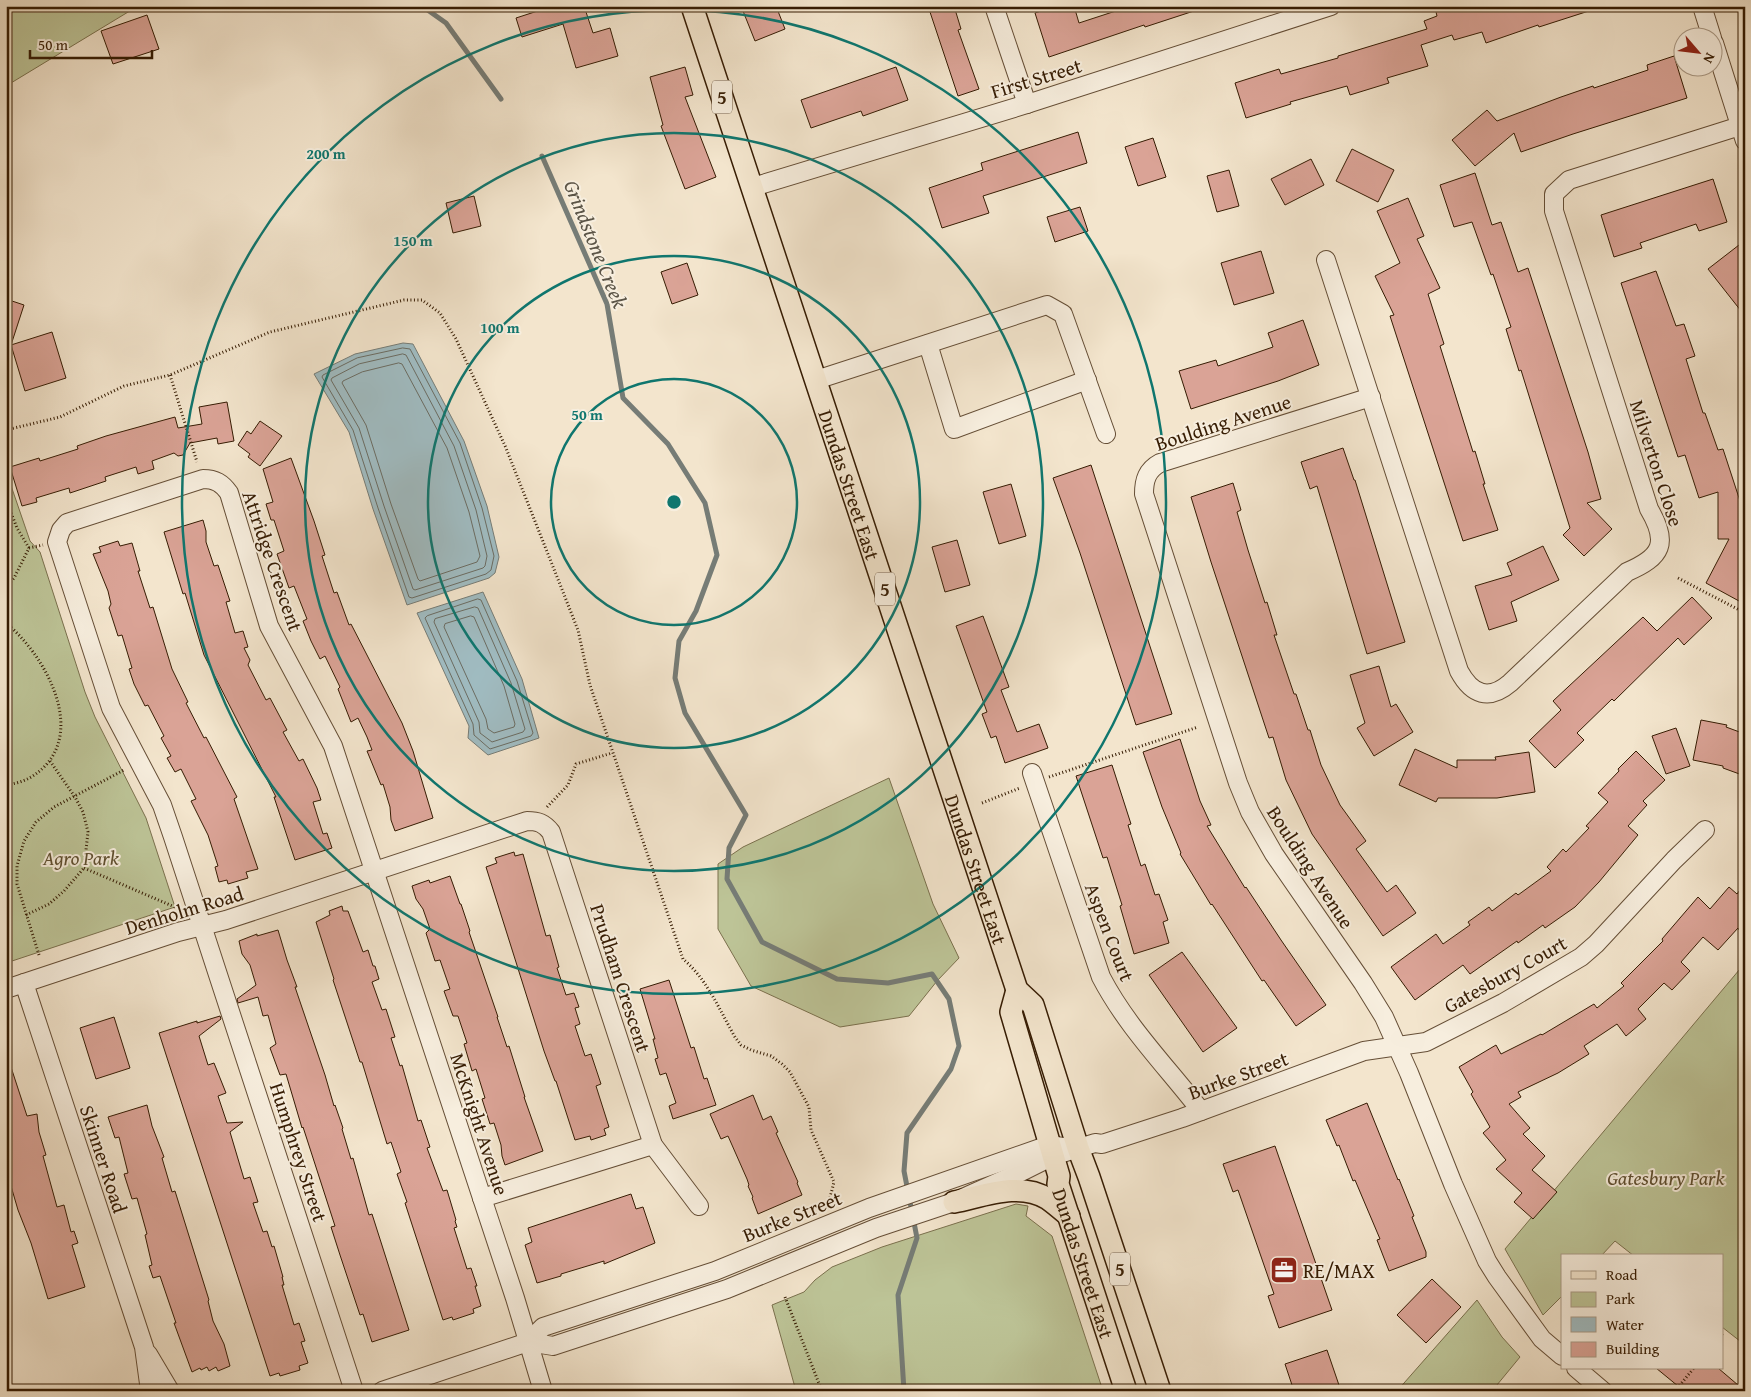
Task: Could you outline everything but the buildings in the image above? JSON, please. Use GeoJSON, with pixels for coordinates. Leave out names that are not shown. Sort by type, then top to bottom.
{"type":"FeatureCollection","features":[{"type":"Feature","properties":{"kind":"main road","name":"Dundas Street East"},"geometry":{"type":"LineString","coordinates":[[692,6],[1017,990],[1033,1005],[1087,1146],[1090,1177],[1160,1391]]}},
{"type":"Feature","properties":{"kind":"main road","name":"Dundas Street East"},"geometry":{"type":"LineString","coordinates":[[1017,990],[1011,1012],[1059,1176],[1058,1184],[1126,1391]]}},
{"type":"Feature","properties":{"kind":"main road"},"geometry":{"type":"LineString","coordinates":[[954,1202],[1013,1189],[1032,1192],[1048,1198],[1069,1216]]}},
{"type":"Feature","properties":{"kind":"street"},"geometry":{"type":"LineString","coordinates":[[994,6],[1027,104]]}},
{"type":"Feature","properties":{"kind":"street","name":"First Street"},"geometry":{"type":"LineString","coordinates":[[753,187],[1027,104],[1331,6]]}},
{"type":"Feature","properties":{"kind":"street"},"geometry":{"type":"LineString","coordinates":[[1702,6],[1709,28]]}},
{"type":"Feature","properties":{"kind":"street"},"geometry":{"type":"LineString","coordinates":[[1724,76],[1742,134]]}},
{"type":"Feature","properties":{"kind":"street","name":"Milverton Close"},"geometry":{"type":"LineString","coordinates":[[1371,397],[1458,672],[1464,681],[1482,694],[1492,694],[1501,691],[1627,572],[1653,558],[1659,548],[1660,534],[1649,509],[1554,211],[1554,194],[1569,180],[1742,134]]}},
{"type":"Feature","properties":{"kind":"street"},"geometry":{"type":"LineString","coordinates":[[1326,260],[1371,397]]}},
{"type":"Feature","properties":{"kind":"street"},"geometry":{"type":"LineString","coordinates":[[816,380],[1047,305],[1063,314],[1106,434]]}},
{"type":"Feature","properties":{"kind":"street"},"geometry":{"type":"LineString","coordinates":[[928,344],[954,429],[1087,380]]}},
{"type":"Feature","properties":{"kind":"street","name":"Boulding Avenue"},"geometry":{"type":"LineString","coordinates":[[1371,397],[1160,463],[1152,468],[1148,474],[1144,484],[1144,494],[1238,783],[1250,812],[1274,854],[1363,983],[1384,1017],[1453,1184],[1487,1260],[1497,1277],[1542,1339],[1561,1355]]}},
{"type":"Feature","properties":{"kind":"street","name":"Attridge Crescent"},"geometry":{"type":"LineString","coordinates":[[203,927],[162,805],[111,708],[57,542],[61,530],[68,523],[202,479],[212,479],[220,483],[229,493],[269,626],[333,746],[375,871]]}},
{"type":"Feature","properties":{"kind":"street","name":"Aspen Court"},"geometry":{"type":"LineString","coordinates":[[1033,777],[1101,977],[1139,1036],[1201,1111]]}},
{"type":"Feature","properties":{"kind":"street","name":"Prudham Crescent"},"geometry":{"type":"LineString","coordinates":[[375,871],[527,821],[538,821],[546,825],[551,832],[653,1145]]}},
{"type":"Feature","properties":{"kind":"street","name":"Gatesbury Court"},"geometry":{"type":"LineString","coordinates":[[1397,1046],[1426,1042],[1510,998],[1581,957],[1596,944],[1674,860],[1705,830]]}},
{"type":"Feature","properties":{"kind":"street","name":"Denholm Road"},"geometry":{"type":"LineString","coordinates":[[6,989],[178,932],[203,927],[375,871]]}},
{"type":"Feature","properties":{"kind":"street","name":"McKnight Avenue"},"geometry":{"type":"LineString","coordinates":[[375,871],[543,1391]]}},
{"type":"Feature","properties":{"kind":"street","name":"Humphrey Street"},"geometry":{"type":"LineString","coordinates":[[203,927],[354,1391]]}},
{"type":"Feature","properties":{"kind":"street","name":"Skinner Road"},"geometry":{"type":"LineString","coordinates":[[24,983],[144,1347],[150,1391]]}},
{"type":"Feature","properties":{"kind":"street","name":"Burke Street"},"geometry":{"type":"LineString","coordinates":[[382,1391],[528,1342],[543,1327],[715,1271],[869,1208],[946,1182],[1051,1151],[1102,1144],[1201,1111],[1364,1051],[1397,1046]]}},
{"type":"Feature","properties":{"kind":"street"},"geometry":{"type":"LineString","coordinates":[[482,1198],[653,1145],[699,1206]]}},
{"type":"Feature","properties":{"kind":"street","name":"Burke Street"},"geometry":{"type":"LineString","coordinates":[[528,1342],[553,1346],[727,1289],[876,1228],[954,1202],[1021,1172],[1051,1151]]}},
{"type":"Feature","properties":{"kind":"street","name":"Skinner Road"},"geometry":{"type":"LineString","coordinates":[[144,1347],[170,1391]]}},
{"type":"Feature","properties":{"kind":"street"},"geometry":{"type":"LineString","coordinates":[[1578,1370],[1603,1391]]}},
{"type":"Feature","properties":{"kind":"path"},"geometry":{"type":"LineString","coordinates":[[6,430],[60,417],[124,386],[170,375],[270,332],[404,300],[422,300],[440,313],[456,339],[506,448],[578,630],[590,685],[682,958],[703,979],[741,1045],[770,1056],[790,1072],[809,1107],[811,1130],[834,1182],[830,1198]]}},
{"type":"Feature","properties":{"kind":"path"},"geometry":{"type":"LineString","coordinates":[[170,375],[197,462]]}},
{"type":"Feature","properties":{"kind":"path"},"geometry":{"type":"LineString","coordinates":[[6,500],[17,528],[29,548]]}},
{"type":"Feature","properties":{"kind":"path"},"geometry":{"type":"LineString","coordinates":[[29,548],[44,545]]}},
{"type":"Feature","properties":{"kind":"path"},"geometry":{"type":"LineString","coordinates":[[6,587],[14,578],[29,548]]}},
{"type":"Feature","properties":{"kind":"path"},"geometry":{"type":"LineString","coordinates":[[1678,578],[1745,612]]}},
{"type":"Feature","properties":{"kind":"path"},"geometry":{"type":"LineString","coordinates":[[6,623],[34,652],[50,679],[59,706],[61,725],[58,745],[50,761],[36,775],[18,784],[6,785]]}},
{"type":"Feature","properties":{"kind":"path"},"geometry":{"type":"LineString","coordinates":[[982,803],[1033,777],[1198,727]]}},
{"type":"Feature","properties":{"kind":"path"},"geometry":{"type":"LineString","coordinates":[[548,807],[568,785],[576,764],[612,753]]}},
{"type":"Feature","properties":{"kind":"path"},"geometry":{"type":"LineString","coordinates":[[26,915],[49,904],[64,891],[84,868],[88,832],[83,812],[75,796],[50,761]]}},
{"type":"Feature","properties":{"kind":"path"},"geometry":{"type":"LineString","coordinates":[[40,955],[17,884],[17,866],[24,841],[36,822],[54,807],[124,770]]}},
{"type":"Feature","properties":{"kind":"path"},"geometry":{"type":"LineString","coordinates":[[84,868],[177,908]]}},
{"type":"Feature","properties":{"kind":"path"},"geometry":{"type":"LineString","coordinates":[[785,1297],[820,1386],[820,1391]]}},
{"type":"Feature","properties":{"kind":"path"},"geometry":{"type":"LineString","coordinates":[[1675,1391],[1692,1370]]}},
{"type":"Feature","properties":{"kind":"green space"},"geometry":{"type":"Polygon","coordinates":[[[6,6],[138,6],[6,86],[6,6]]]}},
{"type":"Feature","properties":{"kind":"green space","name":"Agro Park"},"geometry":{"type":"Polygon","coordinates":[[[6,471],[30,541],[40,552],[85,692],[95,717],[146,818],[175,907],[6,963],[6,471]]]}},
{"type":"Feature","properties":{"kind":"green space"},"geometry":{"type":"Polygon","coordinates":[[[889,778],[933,904],[959,958],[937,981],[909,1016],[840,1027],[751,986],[718,929],[718,864],[743,847],[889,778]]]}},
{"type":"Feature","properties":{"kind":"green space","name":"Gatesbury Park"},"geometry":{"type":"Polygon","coordinates":[[[1745,963],[1745,1345],[1724,1329],[1724,1254],[1631,1254],[1615,1241],[1603,1254],[1561,1254],[1561,1297],[1543,1315],[1505,1249],[1745,963]]]}},
{"type":"Feature","properties":{"kind":"green space"},"geometry":{"type":"Polygon","coordinates":[[[1016,1204],[1028,1206],[1026,1216],[1052,1236],[1103,1391],[796,1391],[772,1305],[804,1292],[815,1280],[832,1267],[882,1247],[1016,1204]]]}},
{"type":"Feature","properties":{"kind":"green space"},"geometry":{"type":"Polygon","coordinates":[[[1477,1300],[1502,1337],[1520,1357],[1492,1391],[1397,1391],[1477,1300]]]}},
{"type":"Feature","properties":{"kind":"water"},"geometry":{"type":"Polygon","coordinates":[[[403,343],[413,344],[464,441],[487,506],[499,557],[495,573],[489,578],[407,605],[373,509],[349,432],[314,374],[355,354],[403,343]]]}},
{"type":"Feature","properties":{"kind":"water"},"geometry":{"type":"Polygon","coordinates":[[[483,592],[522,679],[539,738],[488,755],[468,738],[469,726],[417,613],[483,592]]]}},
{"type":"Feature","properties":{"kind":"waterway","name":"Grindstone Creek"},"geometry":{"type":"LineString","coordinates":[[422,6],[446,23],[501,99]]}},
{"type":"Feature","properties":{"kind":"waterway","name":"Grindstone Creek"},"geometry":{"type":"LineString","coordinates":[[542,156],[607,304],[623,398],[668,444],[705,503],[717,555],[696,611],[679,641],[675,678],[685,713],[746,815],[729,848],[727,879],[762,942],[837,979],[888,983],[932,974],[949,999],[959,1046],[951,1069],[907,1133],[904,1171],[917,1238],[898,1295],[904,1391]]}},
{"type":"Feature","properties":{"kind":"place","name":"RE/MAX"},"geometry":{"type":"Point","coordinates":[1284,1270]}}]}
